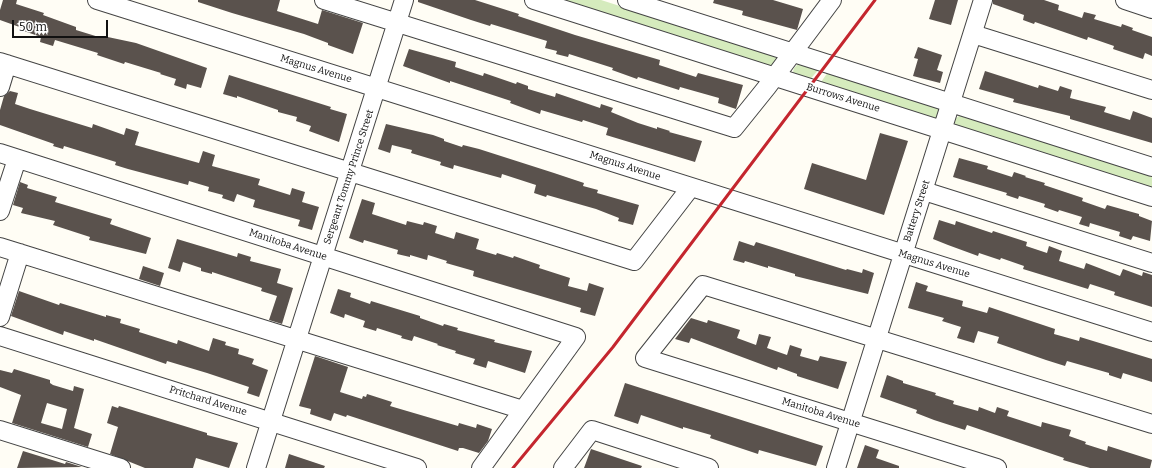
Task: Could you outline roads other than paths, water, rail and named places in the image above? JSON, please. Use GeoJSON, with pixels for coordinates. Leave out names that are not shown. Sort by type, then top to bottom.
{"type":"FeatureCollection","features":[{"type":"Feature","properties":{"kind":"street","name":"Magnus Avenue"},"geometry":{"type":"LineString","coordinates":[[97,0],[1152,332]]}},
{"type":"Feature","properties":{"kind":"street"},"geometry":{"type":"LineString","coordinates":[[324,0],[734,128],[775,77],[832,0]]}},
{"type":"Feature","properties":{"kind":"street","name":"Sergeant Tommy Prince Street"},"geometry":{"type":"LineString","coordinates":[[256,468],[404,0]]}},
{"type":"Feature","properties":{"kind":"street","name":"Burrows Avenue"},"geometry":{"type":"LineString","coordinates":[[534,0],[1152,197]]}},
{"type":"Feature","properties":{"kind":"street"},"geometry":{"type":"LineString","coordinates":[[627,0],[952,102],[1152,167]]}},
{"type":"Feature","properties":{"kind":"street","name":"Battery Street"},"geometry":{"type":"LineString","coordinates":[[836,468],[984,0]]}},
{"type":"Feature","properties":{"kind":"street"},"geometry":{"type":"LineString","coordinates":[[1125,0],[1152,9]]}},
{"type":"Feature","properties":{"kind":"street"},"geometry":{"type":"LineString","coordinates":[[973,34],[1152,90]]}},
{"type":"Feature","properties":{"kind":"street"},"geometry":{"type":"LineString","coordinates":[[0,86],[4,63],[634,260],[692,187]]}},
{"type":"Feature","properties":{"kind":"street","name":"Manitoba Avenue"},"geometry":{"type":"LineString","coordinates":[[0,153],[576,337],[523,410]]}},
{"type":"Feature","properties":{"kind":"street"},"geometry":{"type":"LineString","coordinates":[[0,211],[17,159]]}},
{"type":"Feature","properties":{"kind":"street"},"geometry":{"type":"LineString","coordinates":[[924,191],[1152,263]]}},
{"type":"Feature","properties":{"kind":"street"},"geometry":{"type":"LineString","coordinates":[[0,247],[523,410],[481,468]]}},
{"type":"Feature","properties":{"kind":"street"},"geometry":{"type":"LineString","coordinates":[[0,317],[20,253]]}},
{"type":"Feature","properties":{"kind":"street","name":"Manitoba Avenue"},"geometry":{"type":"LineString","coordinates":[[876,338],[703,285],[645,358],[997,468]]}},
{"type":"Feature","properties":{"kind":"street","name":"Pritchard Avenue"},"geometry":{"type":"LineString","coordinates":[[0,336],[417,468]]}},
{"type":"Feature","properties":{"kind":"street"},"geometry":{"type":"LineString","coordinates":[[876,338],[1152,424]]}},
{"type":"Feature","properties":{"kind":"street"},"geometry":{"type":"LineString","coordinates":[[0,430],[121,468]]}},
{"type":"Feature","properties":{"kind":"street"},"geometry":{"type":"LineString","coordinates":[[563,468],[592,430],[709,468]]}},
{"type":"Feature","properties":{"kind":"railway"},"geometry":{"type":"LineString","coordinates":[[513,468],[613,347],[875,0]]}}]}
